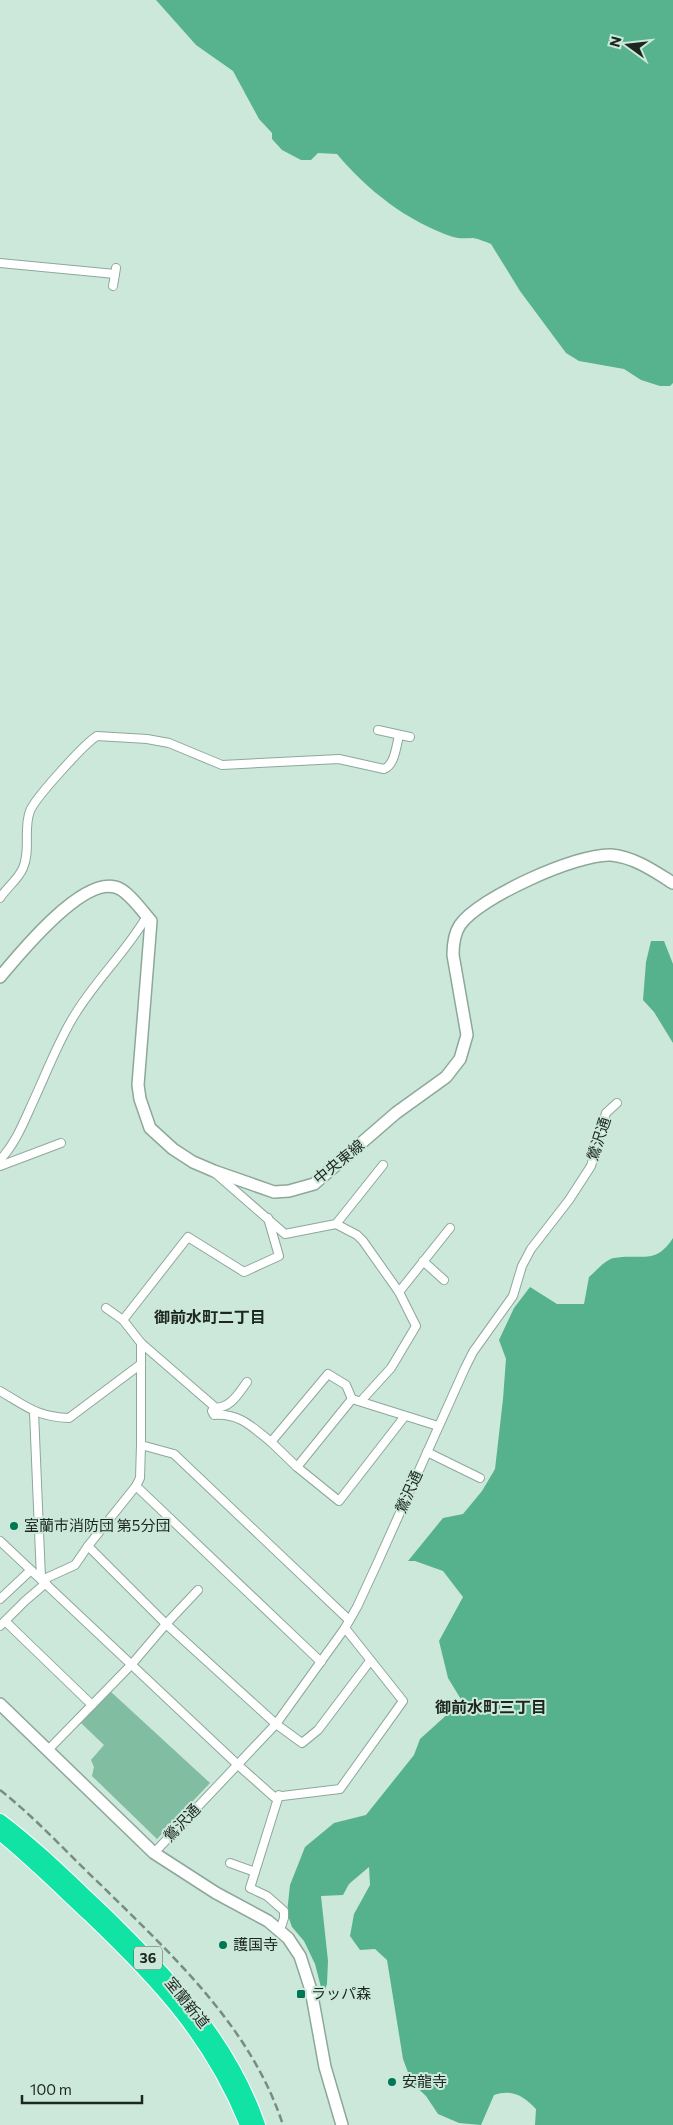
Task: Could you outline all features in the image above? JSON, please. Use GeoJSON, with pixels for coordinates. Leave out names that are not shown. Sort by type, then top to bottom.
{"type":"FeatureCollection","features":[{"type":"Feature","properties":{"kind":"highway","name":"室蘭新道"},"geometry":{"type":"LineString","coordinates":[[0,1824],[173,2000],[200,2034],[218,2064],[247,2125]]}},
{"type":"Feature","properties":{"kind":"highway","name":"室蘭新道"},"geometry":{"type":"LineString","coordinates":[[0,1824],[70,1881],[182,1995],[204,2023],[224,2054],[241,2085],[258,2125]]}},
{"type":"Feature","properties":{"kind":"main road","name":"中央東線"},"geometry":{"type":"LineString","coordinates":[[147,916],[151,924],[138,1085],[140,1099],[150,1128],[157,1136],[193,1162],[274,1192],[289,1191],[314,1184],[396,1113],[446,1077],[460,1059],[467,1035],[453,955],[453,944],[459,926],[472,912],[558,867],[595,855],[609,855],[632,860],[650,868],[673,883]]}},
{"type":"Feature","properties":{"kind":"main road"},"geometry":{"type":"LineString","coordinates":[[0,977],[47,923],[76,900],[92,891],[115,886],[122,890],[147,916]]}},
{"type":"Feature","properties":{"kind":"main road"},"geometry":{"type":"LineString","coordinates":[[0,1704],[154,1853],[216,1893],[268,1921],[288,1938],[300,1956],[311,1990],[325,2067],[342,2125]]}},
{"type":"Feature","properties":{"kind":"street"},"geometry":{"type":"LineString","coordinates":[[0,262],[116,271],[114,286]]}},
{"type":"Feature","properties":{"kind":"street"},"geometry":{"type":"LineString","coordinates":[[378,730],[410,737]]}},
{"type":"Feature","properties":{"kind":"street"},"geometry":{"type":"LineString","coordinates":[[0,898],[23,870],[26,859],[27,824],[30,809],[74,758],[97,736],[147,739],[169,744],[222,764],[339,759],[384,769],[388,768],[392,762],[399,736]]}},
{"type":"Feature","properties":{"kind":"street"},"geometry":{"type":"LineString","coordinates":[[0,1160],[7,1153],[22,1126],[71,1021],[90,989],[129,944],[147,916]]}},
{"type":"Feature","properties":{"kind":"street","name":"鶯沢通"},"geometry":{"type":"LineString","coordinates":[[154,1853],[276,1724],[347,1624],[357,1607],[473,1352],[513,1296],[522,1266],[531,1249],[569,1200],[591,1166],[606,1113],[617,1103]]}},
{"type":"Feature","properties":{"kind":"street"},"geometry":{"type":"LineString","coordinates":[[0,1166],[61,1143]]}},
{"type":"Feature","properties":{"kind":"street"},"geometry":{"type":"LineString","coordinates":[[336,1224],[383,1165]]}},
{"type":"Feature","properties":{"kind":"street"},"geometry":{"type":"LineString","coordinates":[[214,1171],[224,1182],[285,1234],[336,1224],[357,1235],[399,1292],[416,1326],[391,1368],[361,1401]]}},
{"type":"Feature","properties":{"kind":"street"},"geometry":{"type":"LineString","coordinates":[[123,1320],[188,1237],[244,1272],[280,1256],[268,1218]]}},
{"type":"Feature","properties":{"kind":"street"},"geometry":{"type":"LineString","coordinates":[[399,1292],[450,1228]]}},
{"type":"Feature","properties":{"kind":"street"},"geometry":{"type":"LineString","coordinates":[[423,1261],[444,1280]]}},
{"type":"Feature","properties":{"kind":"street"},"geometry":{"type":"LineString","coordinates":[[106,1308],[123,1320],[141,1343],[216,1408],[222,1408],[230,1404],[247,1382]]}},
{"type":"Feature","properties":{"kind":"street"},"geometry":{"type":"LineString","coordinates":[[92,1705],[2,1624],[43,1581],[75,1565],[136,1486],[140,1478],[141,1343]]}},
{"type":"Feature","properties":{"kind":"street"},"geometry":{"type":"LineString","coordinates":[[0,1391],[34,1412],[46,1416],[68,1418],[140,1364]]}},
{"type":"Feature","properties":{"kind":"street"},"geometry":{"type":"LineString","coordinates":[[271,1442],[328,1374],[346,1385],[352,1399]]}},
{"type":"Feature","properties":{"kind":"street"},"geometry":{"type":"LineString","coordinates":[[352,1399],[438,1426]]}},
{"type":"Feature","properties":{"kind":"street"},"geometry":{"type":"LineString","coordinates":[[297,1466],[352,1399]]}},
{"type":"Feature","properties":{"kind":"street"},"geometry":{"type":"LineString","coordinates":[[216,1408],[212,1411],[214,1415],[227,1414],[237,1417],[271,1442],[339,1500],[405,1416]]}},
{"type":"Feature","properties":{"kind":"street"},"geometry":{"type":"LineString","coordinates":[[34,1412],[43,1581]]}},
{"type":"Feature","properties":{"kind":"street"},"geometry":{"type":"LineString","coordinates":[[0,1541],[238,1766],[274,1797],[340,1789],[403,1701],[370,1661],[347,1624],[174,1454],[141,1445]]}},
{"type":"Feature","properties":{"kind":"street"},"geometry":{"type":"LineString","coordinates":[[427,1452],[480,1478]]}},
{"type":"Feature","properties":{"kind":"street"},"geometry":{"type":"LineString","coordinates":[[136,1486],[321,1662]]}},
{"type":"Feature","properties":{"kind":"street"},"geometry":{"type":"LineString","coordinates":[[88,1546],[166,1624],[276,1724],[302,1742],[318,1730],[370,1661]]}},
{"type":"Feature","properties":{"kind":"street"},"geometry":{"type":"LineString","coordinates":[[0,1599],[31,1570]]}},
{"type":"Feature","properties":{"kind":"street"},"geometry":{"type":"LineString","coordinates":[[48,1750],[132,1664],[198,1590]]}},
{"type":"Feature","properties":{"kind":"street"},"geometry":{"type":"LineString","coordinates":[[279,1795],[250,1888],[267,1896],[284,1911],[280,1930]]}},
{"type":"Feature","properties":{"kind":"street"},"geometry":{"type":"LineString","coordinates":[[230,1863],[255,1872]]}},
{"type":"Feature","properties":{"kind":"shaded area"},"geometry":{"type":"Polygon","coordinates":[[[156,0],[673,0],[673,383],[670,386],[660,386],[641,380],[624,369],[579,361],[566,353],[520,291],[491,244],[473,238],[453,237],[436,231],[404,214],[361,180],[337,154],[318,153],[311,160],[301,160],[282,150],[272,139],[272,133],[259,119],[233,71],[196,45],[156,0]]]}},
{"type":"Feature","properties":{"kind":"shaded area"},"geometry":{"type":"Polygon","coordinates":[[[651,941],[664,941],[673,964],[673,1043],[654,1012],[643,1000],[646,962],[651,941]]]}},
{"type":"Feature","properties":{"kind":"shaded area"},"geometry":{"type":"Polygon","coordinates":[[[673,1238],[673,2125],[535,2125],[536,2109],[527,2100],[512,2093],[494,2095],[481,2125],[459,2123],[438,2114],[426,2096],[412,2083],[403,2059],[387,1960],[375,1949],[360,1950],[350,1936],[354,1914],[370,1885],[369,1867],[349,1884],[343,1895],[321,1896],[328,1961],[327,1984],[323,1995],[315,1964],[304,1941],[292,1927],[287,1913],[290,1885],[305,1847],[334,1823],[366,1815],[414,1755],[420,1739],[462,1701],[448,1678],[439,1641],[463,1597],[443,1571],[415,1561],[408,1561],[443,1518],[463,1514],[482,1491],[495,1469],[506,1359],[499,1340],[514,1308],[530,1287],[557,1304],[584,1304],[589,1277],[604,1263],[614,1258],[654,1255],[666,1247],[673,1238]]]}},
{"type":"Feature","properties":{"kind":"shaded area"},"geometry":{"type":"Polygon","coordinates":[[[110,1691],[210,1783],[157,1839],[92,1776],[94,1767],[91,1760],[104,1745],[81,1723],[110,1691]]]}},
{"type":"Feature","properties":{"kind":"railway"},"geometry":{"type":"LineString","coordinates":[[0,1790],[40,1825],[129,1912],[207,1995],[251,2056],[269,2089],[283,2125]]}},
{"type":"Feature","properties":{"kind":"place","name":"室蘭市消防団 第5分団"},"geometry":{"type":"Point","coordinates":[14,1526]}},
{"type":"Feature","properties":{"kind":"place","name":"護国寺"},"geometry":{"type":"Point","coordinates":[223,1945]}},
{"type":"Feature","properties":{"kind":"place","name":"ラッパ森"},"geometry":{"type":"Point","coordinates":[301,1994]}},
{"type":"Feature","properties":{"kind":"place","name":"安龍寺"},"geometry":{"type":"Point","coordinates":[392,2082]}},
{"type":"Feature","properties":{"kind":"district","name":"御前水町二丁目"},"geometry":{"type":"Point","coordinates":[210,1317]}},
{"type":"Feature","properties":{"kind":"district","name":"御前水町三丁目"},"geometry":{"type":"Point","coordinates":[491,1707]}}]}
